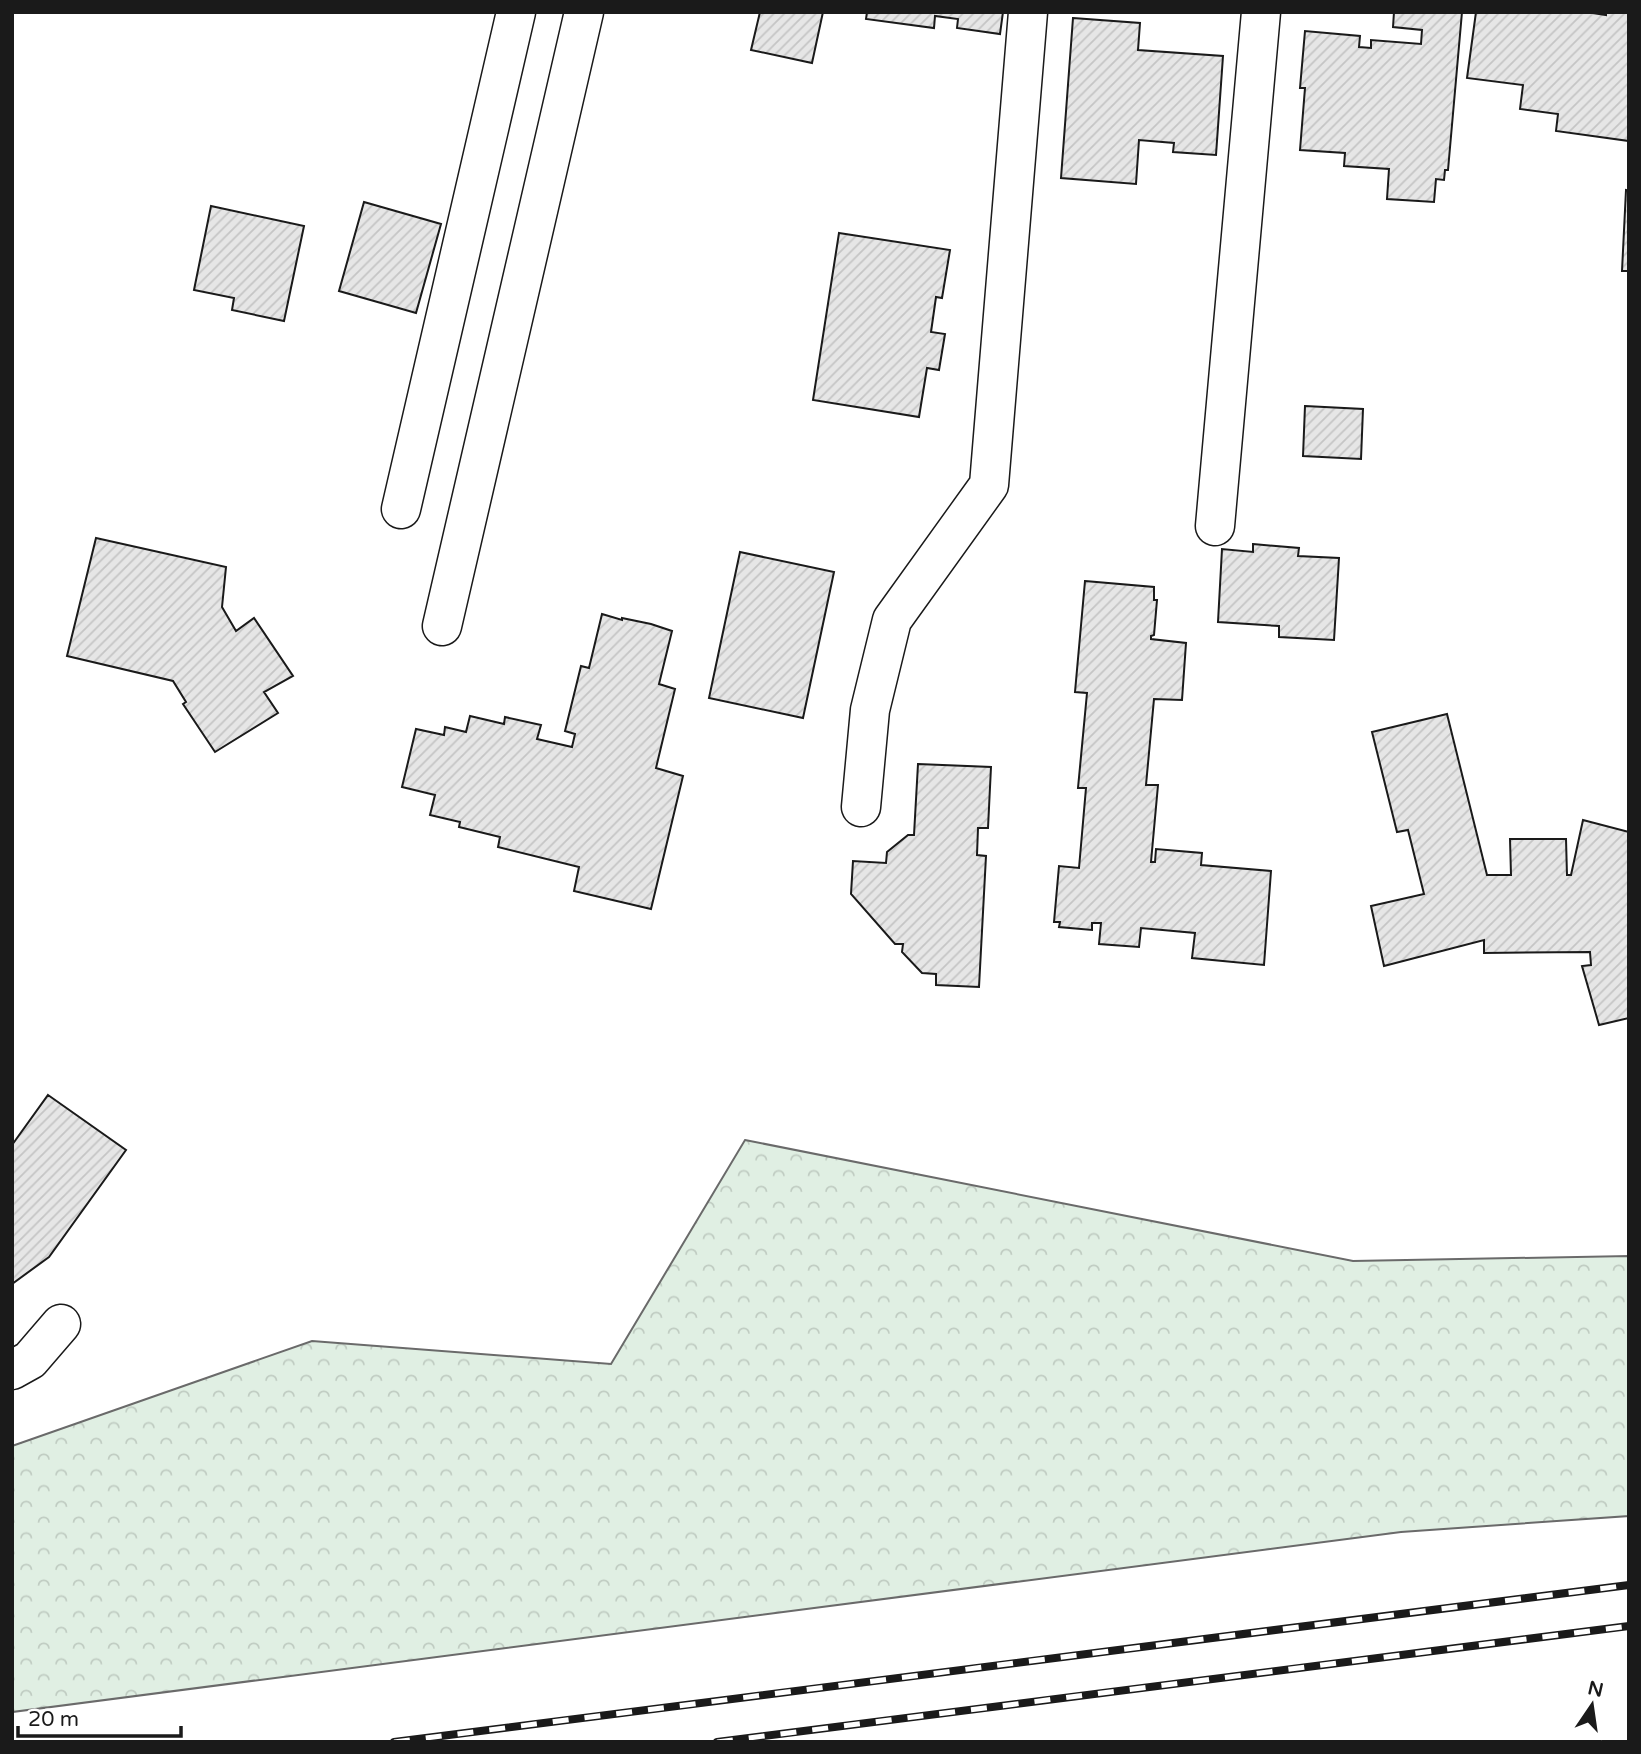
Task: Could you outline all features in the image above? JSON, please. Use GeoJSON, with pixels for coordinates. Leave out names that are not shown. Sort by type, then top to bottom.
{"type":"FeatureCollection","features":[{"type":"Feature","properties":{"kind":"lane"},"geometry":{"type":"LineString","coordinates":[[401,509],[516,12]]}},
{"type":"Feature","properties":{"kind":"lane"},"geometry":{"type":"LineString","coordinates":[[442,626],[584,12]]}},
{"type":"Feature","properties":{"kind":"lane"},"geometry":{"type":"LineString","coordinates":[[861,807],[870,710],[892,620],[989,485],[1028,12]]}},
{"type":"Feature","properties":{"kind":"lane"},"geometry":{"type":"LineString","coordinates":[[1214,526],[1261,12]]}},
{"type":"Feature","properties":{"kind":"lane"},"geometry":{"type":"LineString","coordinates":[[12,1370],[30,1360],[61,1324]]}},
{"type":"Feature","properties":{"kind":"green space"},"geometry":{"type":"Polygon","coordinates":[[[745,1140],[1353,1261],[1629,1256],[1629,1516],[1401,1532],[12,1712],[12,1446],[312,1341],[611,1364],[745,1140]]]}},
{"type":"Feature","properties":{"kind":"building"},"geometry":{"type":"Polygon","coordinates":[[[760,12],[823,12],[812,63],[751,50],[760,12]]]}},
{"type":"Feature","properties":{"kind":"building"},"geometry":{"type":"Polygon","coordinates":[[[867,12],[1003,12],[1000,34],[957,28],[958,19],[935,16],[934,28],[866,19],[867,12]]]}},
{"type":"Feature","properties":{"kind":"building"},"geometry":{"type":"Polygon","coordinates":[[[1394,12],[1462,12],[1448,170],[1445,170],[1444,180],[1436,179],[1434,202],[1387,199],[1389,169],[1344,166],[1345,153],[1300,150],[1305,88],[1300,88],[1305,31],[1360,36],[1359,47],[1371,48],[1371,40],[1421,44],[1422,30],[1393,27],[1394,12]]]}},
{"type":"Feature","properties":{"kind":"building"},"geometry":{"type":"Polygon","coordinates":[[[1476,12],[1586,12],[1606,15],[1606,12],[1629,12],[1629,141],[1556,131],[1558,114],[1520,109],[1523,85],[1467,78],[1476,12]]]}},
{"type":"Feature","properties":{"kind":"building"},"geometry":{"type":"Polygon","coordinates":[[[1073,18],[1140,23],[1138,50],[1223,56],[1216,155],[1173,152],[1174,143],[1139,140],[1136,184],[1061,178],[1073,18]]]}},
{"type":"Feature","properties":{"kind":"building"},"geometry":{"type":"Polygon","coordinates":[[[1626,190],[1629,191],[1629,271],[1622,271],[1626,190]]]}},
{"type":"Feature","properties":{"kind":"building"},"geometry":{"type":"Polygon","coordinates":[[[364,202],[441,224],[416,313],[339,291],[364,202]]]}},
{"type":"Feature","properties":{"kind":"building"},"geometry":{"type":"Polygon","coordinates":[[[211,206],[304,226],[284,321],[232,310],[234,298],[194,290],[211,206]]]}},
{"type":"Feature","properties":{"kind":"building"},"geometry":{"type":"Polygon","coordinates":[[[839,233],[950,250],[942,298],[936,297],[931,332],[945,334],[939,370],[927,368],[919,417],[813,400],[839,233]]]}},
{"type":"Feature","properties":{"kind":"building"},"geometry":{"type":"Polygon","coordinates":[[[1305,406],[1363,409],[1361,459],[1303,456],[1305,406]]]}},
{"type":"Feature","properties":{"kind":"building"},"geometry":{"type":"Polygon","coordinates":[[[96,538],[226,567],[222,607],[236,631],[254,618],[293,676],[264,692],[278,713],[215,752],[183,704],[186,702],[173,681],[67,656],[96,538]]]}},
{"type":"Feature","properties":{"kind":"building"},"geometry":{"type":"Polygon","coordinates":[[[1253,544],[1299,548],[1298,556],[1339,558],[1334,640],[1279,637],[1279,626],[1218,622],[1222,549],[1253,552],[1253,544]]]}},
{"type":"Feature","properties":{"kind":"building"},"geometry":{"type":"Polygon","coordinates":[[[740,552],[834,572],[803,718],[709,698],[740,552]]]}},
{"type":"Feature","properties":{"kind":"building"},"geometry":{"type":"Polygon","coordinates":[[[1085,581],[1154,587],[1154,600],[1157,600],[1154,635],[1151,639],[1186,643],[1182,700],[1154,699],[1146,785],[1158,785],[1151,862],[1155,862],[1156,849],[1202,853],[1201,865],[1271,871],[1264,965],[1192,958],[1195,933],[1141,928],[1139,947],[1099,944],[1101,923],[1092,923],[1092,930],[1059,927],[1060,922],[1054,922],[1059,866],[1079,868],[1086,788],[1078,788],[1087,693],[1075,692],[1085,581]]]}},
{"type":"Feature","properties":{"kind":"building"},"geometry":{"type":"Polygon","coordinates":[[[602,614],[672,631],[659,684],[675,689],[656,768],[683,776],[651,909],[574,891],[579,867],[498,847],[500,837],[459,827],[460,822],[430,815],[435,795],[402,787],[416,729],[444,735],[445,727],[466,732],[470,716],[504,724],[505,717],[541,725],[537,739],[572,747],[575,734],[565,731],[581,666],[589,668],[602,614]]]}},
{"type":"Feature","properties":{"kind":"building"},"geometry":{"type":"Polygon","coordinates":[[[1447,714],[1487,875],[1511,875],[1510,839],[1566,839],[1567,875],[1571,875],[1583,820],[1629,832],[1629,1018],[1599,1025],[1582,966],[1591,965],[1590,952],[1484,953],[1484,940],[1384,966],[1371,906],[1424,894],[1408,830],[1397,832],[1372,732],[1447,714]]]}},
{"type":"Feature","properties":{"kind":"building"},"geometry":{"type":"Polygon","coordinates":[[[918,764],[991,767],[988,828],[978,828],[977,855],[986,856],[979,987],[936,985],[936,974],[922,973],[902,952],[903,944],[895,944],[851,894],[853,861],[886,863],[887,852],[908,835],[914,835],[918,764]]]}},
{"type":"Feature","properties":{"kind":"building"},"geometry":{"type":"Polygon","coordinates":[[[48,1095],[126,1150],[49,1257],[12,1284],[12,1145],[48,1095]]]}},
{"type":"Feature","properties":{"kind":"railway"},"geometry":{"type":"LineString","coordinates":[[394,1742],[1629,1585]]}},
{"type":"Feature","properties":{"kind":"railway"},"geometry":{"type":"LineString","coordinates":[[717,1742],[1629,1626]]}}]}
